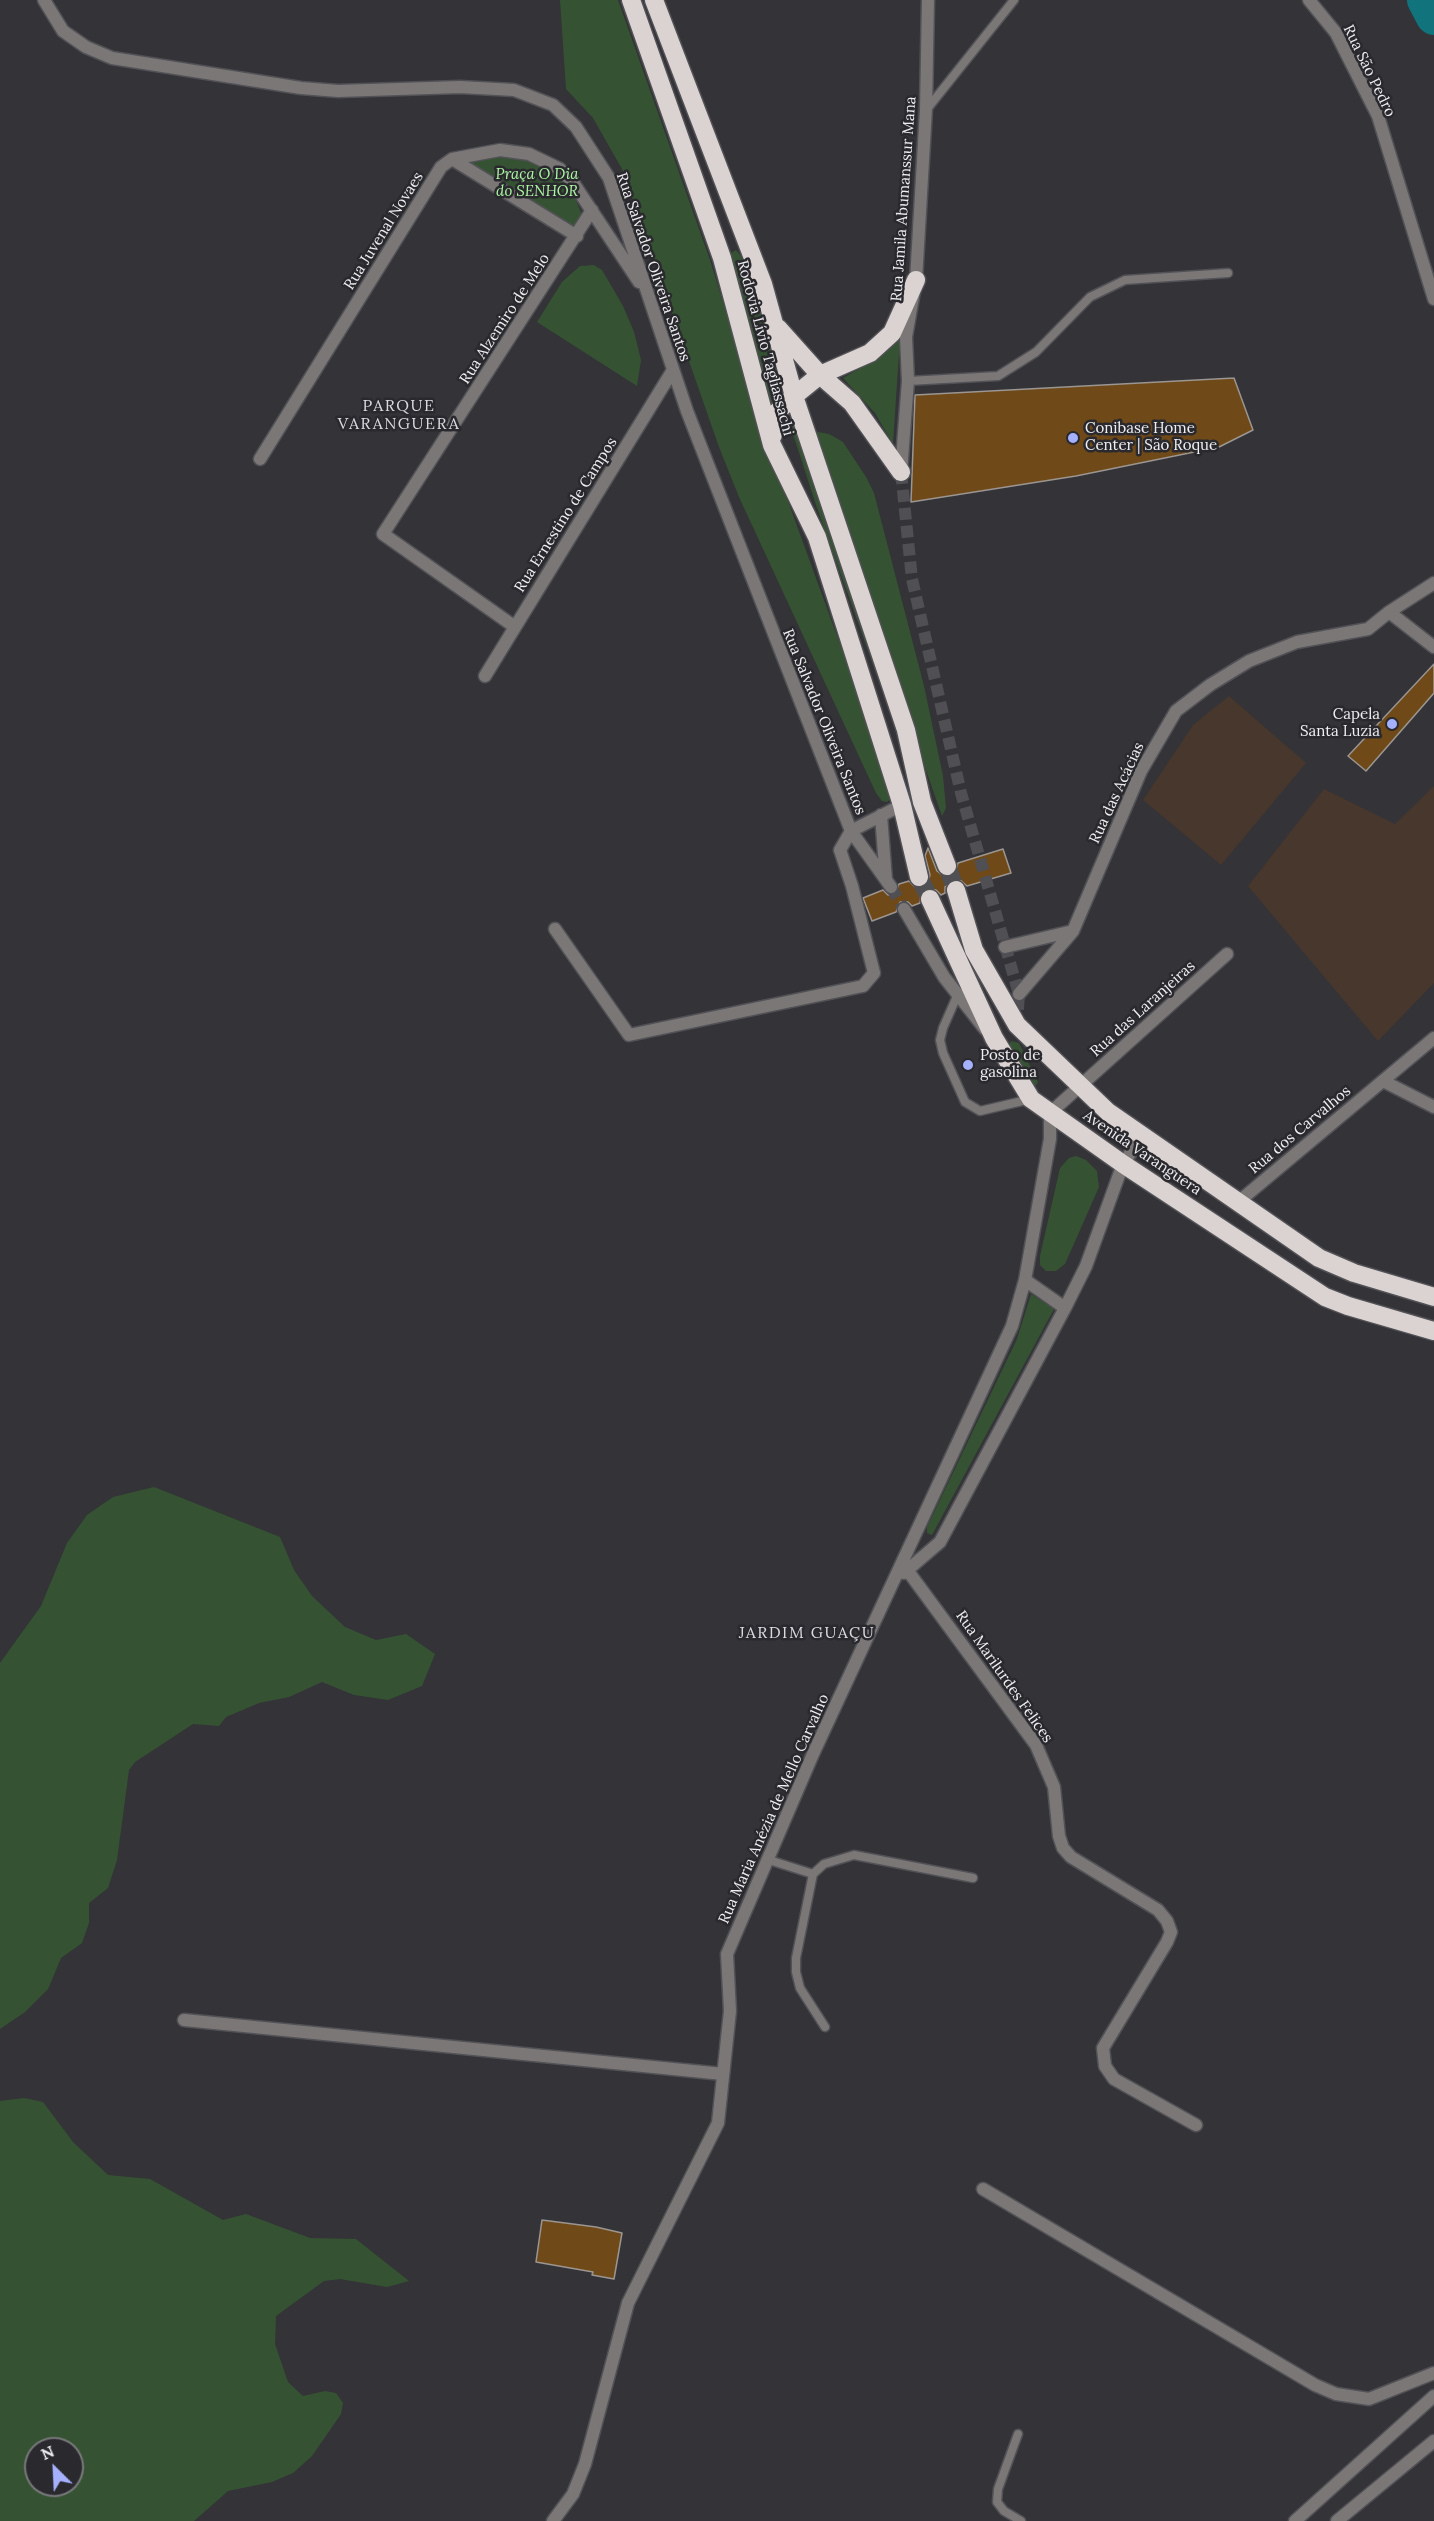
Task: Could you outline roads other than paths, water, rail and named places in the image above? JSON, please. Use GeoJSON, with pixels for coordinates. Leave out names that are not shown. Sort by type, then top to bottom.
{"type":"FeatureCollection","features":[{"type":"Feature","properties":{"kind":"highway","name":"Rodovia Lívio Tagliassachi"},"geometry":{"type":"LineString","coordinates":[[632,0],[722,258],[772,445],[817,537],[902,805],[919,877]]}},
{"type":"Feature","properties":{"kind":"highway","name":"Rodovia Lívio Tagliassachi"},"geometry":{"type":"LineString","coordinates":[[654,0],[763,284],[794,396],[906,730],[922,802],[947,866]]}},
{"type":"Feature","properties":{"kind":"highway"},"geometry":{"type":"LineString","coordinates":[[772,445],[774,420],[782,407],[820,375],[870,353],[892,333],[916,280]]}},
{"type":"Feature","properties":{"kind":"highway"},"geometry":{"type":"LineString","coordinates":[[776,326],[820,375],[852,403],[901,472]]}},
{"type":"Feature","properties":{"kind":"highway","name":"Avenida Varanguera"},"geometry":{"type":"LineString","coordinates":[[956,890],[974,950],[1017,1025],[1108,1112],[1319,1258],[1354,1273],[1434,1297]]}},
{"type":"Feature","properties":{"kind":"highway","name":"Avenida Varanguera"},"geometry":{"type":"LineString","coordinates":[[930,899],[994,1038],[1031,1099],[1123,1164],[1325,1297],[1434,1331]]}},
{"type":"Feature","properties":{"kind":"street","name":"Rua Salvador Oliveira Santos"},"geometry":{"type":"LineString","coordinates":[[44,0],[63,31],[86,47],[112,58],[302,88],[338,91],[460,87],[514,90],[553,105],[576,127],[609,178],[673,370],[850,831],[888,884],[881,815]]}},
{"type":"Feature","properties":{"kind":"street","name":"Rua Jamila Abumanssur Mana"},"geometry":{"type":"LineString","coordinates":[[901,472],[909,381],[906,337],[916,280],[926,109],[928,0]]}},
{"type":"Feature","properties":{"kind":"street","name":"Rua São Pedro"},"geometry":{"type":"LineString","coordinates":[[1309,0],[1336,33],[1378,116],[1434,299]]}},
{"type":"Feature","properties":{"kind":"street"},"geometry":{"type":"LineString","coordinates":[[452,159],[500,150],[529,154],[560,169],[592,210],[650,298]]}},
{"type":"Feature","properties":{"kind":"street"},"geometry":{"type":"LineString","coordinates":[[452,159],[577,237]]}},
{"type":"Feature","properties":{"kind":"street","name":"Rua Juvenal Novaes"},"geometry":{"type":"LineString","coordinates":[[260,459],[441,167],[452,159]]}},
{"type":"Feature","properties":{"kind":"street","name":"Rua Alzemiro de Melo"},"geometry":{"type":"LineString","coordinates":[[515,627],[383,534],[577,237],[592,210]]}},
{"type":"Feature","properties":{"kind":"street","name":"Rua Ernestino de Campos"},"geometry":{"type":"LineString","coordinates":[[485,676],[673,370]]}},
{"type":"Feature","properties":{"kind":"street","name":"Rua das Acácias"},"geometry":{"type":"LineString","coordinates":[[1019,994],[1073,931],[1141,771],[1176,711],[1249,661],[1297,642],[1368,629],[1389,612],[1434,583]]}},
{"type":"Feature","properties":{"kind":"street"},"geometry":{"type":"LineString","coordinates":[[1389,612],[1434,647]]}},
{"type":"Feature","properties":{"kind":"street"},"geometry":{"type":"LineString","coordinates":[[555,930],[629,1035],[863,986],[874,973],[852,886],[840,850],[850,831],[902,805]]}},
{"type":"Feature","properties":{"kind":"street"},"geometry":{"type":"LineString","coordinates":[[904,909],[957,996],[972,1016],[994,1038]]}},
{"type":"Feature","properties":{"kind":"street"},"geometry":{"type":"LineString","coordinates":[[1005,947],[1073,931]]}},
{"type":"Feature","properties":{"kind":"street","name":"Rua das Laranjeiras"},"geometry":{"type":"LineString","coordinates":[[1050,1113],[1227,954]]}},
{"type":"Feature","properties":{"kind":"street","name":"Rua dos Carvalhos"},"geometry":{"type":"LineString","coordinates":[[1237,1203],[1434,1038]]}},
{"type":"Feature","properties":{"kind":"street"},"geometry":{"type":"LineString","coordinates":[[1383,1081],[1434,1107]]}},
{"type":"Feature","properties":{"kind":"street","name":"Rua Maria Anézia de Mello Carvalho"},"geometry":{"type":"LineString","coordinates":[[553,2521],[573,2494],[585,2464],[628,2303],[718,2123],[730,2012],[727,1954],[813,1754],[892,1584],[906,1566],[1012,1326],[1025,1280],[1050,1139],[1050,1113]]}},
{"type":"Feature","properties":{"kind":"street"},"geometry":{"type":"LineString","coordinates":[[906,1566],[940,1542],[1086,1266],[1123,1164],[1143,1136]]}},
{"type":"Feature","properties":{"kind":"street"},"geometry":{"type":"LineString","coordinates":[[1025,1280],[1065,1308]]}},
{"type":"Feature","properties":{"kind":"street","name":"Rua Marilurdes Felices"},"geometry":{"type":"LineString","coordinates":[[906,1566],[1036,1745],[1054,1787],[1059,1836],[1063,1848],[1071,1857],[1158,1910],[1167,1921],[1171,1932],[1167,1942],[1103,2048],[1105,2066],[1114,2079],[1196,2125]]}},
{"type":"Feature","properties":{"kind":"street"},"geometry":{"type":"LineString","coordinates":[[183,2020],[723,2074]]}},
{"type":"Feature","properties":{"kind":"street"},"geometry":{"type":"LineString","coordinates":[[983,2189],[1315,2385],[1336,2394],[1369,2399],[1434,2373]]}},
{"type":"Feature","properties":{"kind":"street"},"geometry":{"type":"LineString","coordinates":[[1295,2521],[1434,2396]]}},
{"type":"Feature","properties":{"kind":"street"},"geometry":{"type":"LineString","coordinates":[[1337,2521],[1434,2441]]}},
{"type":"Feature","properties":{"kind":"lane"},"geometry":{"type":"LineString","coordinates":[[926,109],[1014,0]]}},
{"type":"Feature","properties":{"kind":"lane"},"geometry":{"type":"LineString","coordinates":[[909,381],[998,376],[1036,352],[1090,297],[1125,280],[1228,273]]}},
{"type":"Feature","properties":{"kind":"lane"},"geometry":{"type":"LineString","coordinates":[[957,996],[940,1040],[943,1053],[964,1102],[980,1111],[1031,1099]]}},
{"type":"Feature","properties":{"kind":"lane"},"geometry":{"type":"LineString","coordinates":[[825,2027],[800,1988],[796,1972],[796,1958],[813,1875],[824,1864],[854,1855],[973,1878]]}},
{"type":"Feature","properties":{"kind":"lane"},"geometry":{"type":"LineString","coordinates":[[769,1860],[813,1875]]}},
{"type":"Feature","properties":{"kind":"lane"},"geometry":{"type":"LineString","coordinates":[[1018,2433],[998,2489],[997,2502],[1005,2511],[1021,2521]]}},
{"type":"Feature","properties":{"kind":"waterway"},"geometry":{"type":"LineString","coordinates":[[1425,0],[1434,17]]}},
{"type":"Feature","properties":{"kind":"tunnel"},"geometry":{"type":"LineString","coordinates":[[901,472],[912,579],[961,793],[1019,994],[1017,1024]]}},
{"type":"Feature","properties":{"kind":"tunnel"},"geometry":{"type":"LineString","coordinates":[[947,866],[956,890]]}},
{"type":"Feature","properties":{"kind":"tunnel"},"geometry":{"type":"LineString","coordinates":[[919,877],[930,899]]}},
{"type":"Feature","properties":{"kind":"tunnel"},"geometry":{"type":"LineString","coordinates":[[891,887],[904,909]]}},
{"type":"Feature","properties":{"kind":"place","name":"Conibase Home Center | São Roque"},"geometry":{"type":"Point","coordinates":[1073,438]}},
{"type":"Feature","properties":{"kind":"place","name":"Capela Santa Luzia"},"geometry":{"type":"Point","coordinates":[1392,724]}},
{"type":"Feature","properties":{"kind":"place","name":"Posto de gasolina"},"geometry":{"type":"Point","coordinates":[968,1065]}},
{"type":"Feature","properties":{"kind":"district","name":"PARQUE VARANGUERA"},"geometry":{"type":"Point","coordinates":[399,415]}},
{"type":"Feature","properties":{"kind":"district","name":"JARDIM GUAÇU"},"geometry":{"type":"Point","coordinates":[807,1633]}},
{"type":"Feature","properties":{"kind":"park label","name":"Praça O Dia do SENHOR"},"geometry":{"type":"Point","coordinates":[537,184]}}]}
